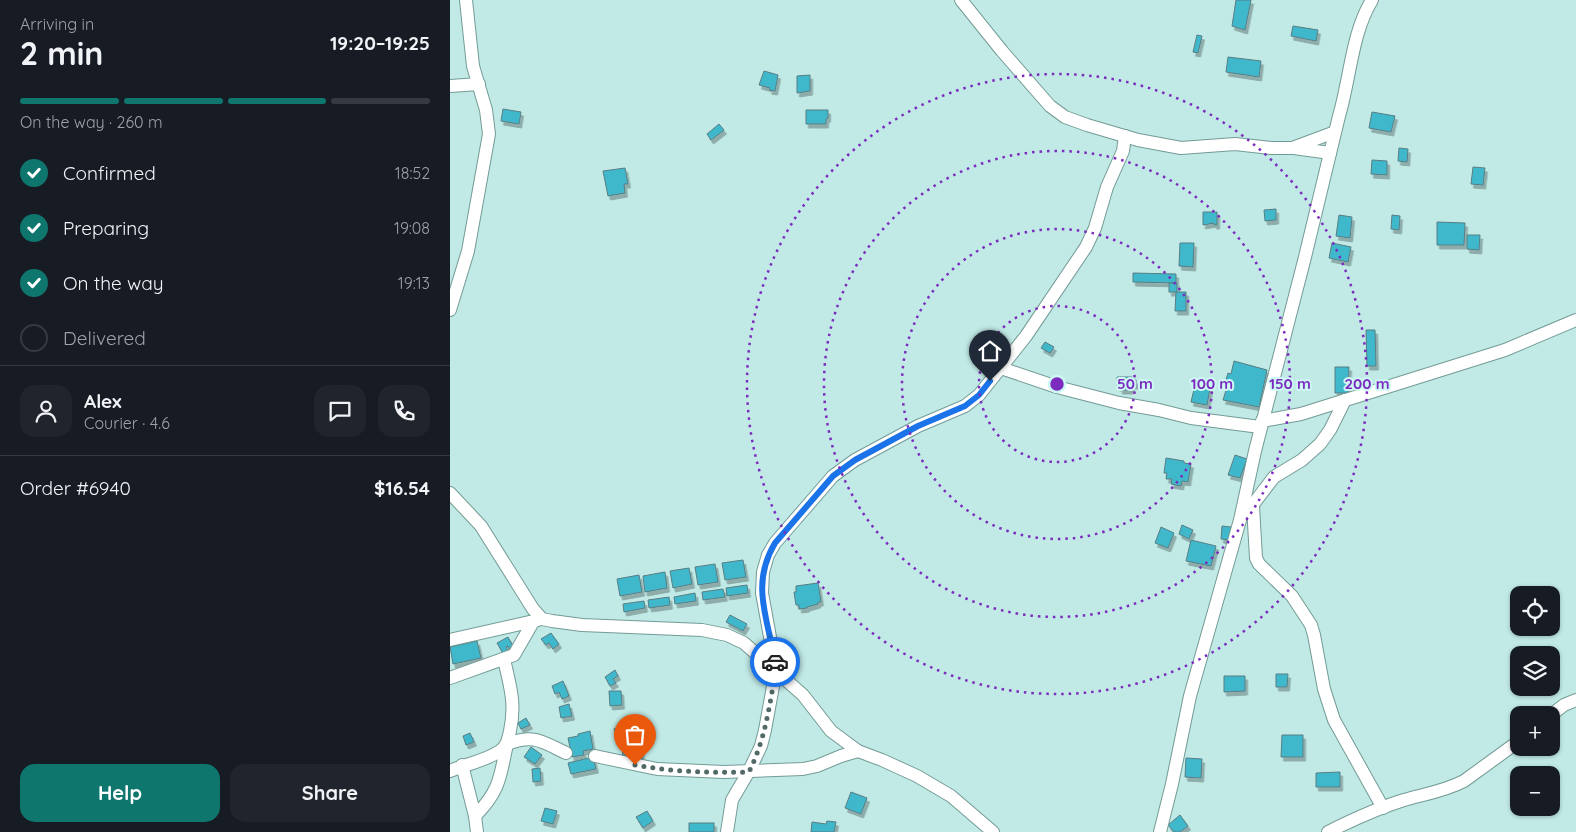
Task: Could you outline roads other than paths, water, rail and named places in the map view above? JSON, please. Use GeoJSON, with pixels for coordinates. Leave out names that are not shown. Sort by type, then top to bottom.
{"type":"FeatureCollection","features":[{"type":"Feature","properties":{"kind":"street"},"geometry":{"type":"LineString","coordinates":[[450,310],[468,251],[489,134],[486,110],[473,66],[466,0]]}},
{"type":"Feature","properties":{"kind":"street"},"geometry":{"type":"LineString","coordinates":[[961,0],[1050,106],[1066,117],[1125,136],[1181,148],[1235,144],[1330,153]]}},
{"type":"Feature","properties":{"kind":"street"},"geometry":{"type":"LineString","coordinates":[[1160,832],[1190,696],[1240,520],[1261,424],[1305,257],[1345,96],[1362,18],[1372,0]]}},
{"type":"Feature","properties":{"kind":"street"},"geometry":{"type":"LineString","coordinates":[[450,86],[479,84]]}},
{"type":"Feature","properties":{"kind":"street"},"geometry":{"type":"LineString","coordinates":[[1292,148],[1335,132]]}},
{"type":"Feature","properties":{"kind":"street"},"geometry":{"type":"LineString","coordinates":[[727,832],[732,800],[749,772],[766,730],[776,670],[762,593],[762,572],[775,543],[833,476],[855,460],[918,426],[965,406],[979,395],[1026,336],[1086,247],[1095,228],[1107,188],[1123,151],[1125,136]]}},
{"type":"Feature","properties":{"kind":"street"},"geometry":{"type":"LineString","coordinates":[[1001,368],[1104,399],[1191,418],[1261,424],[1301,414],[1505,350],[1576,320]]}},
{"type":"Feature","properties":{"kind":"street"},"geometry":{"type":"LineString","coordinates":[[1240,520],[1253,506],[1274,477],[1302,460],[1320,444],[1330,430],[1345,400]]}},
{"type":"Feature","properties":{"kind":"street"},"geometry":{"type":"LineString","coordinates":[[450,493],[480,526],[538,620]]}},
{"type":"Feature","properties":{"kind":"street"},"geometry":{"type":"LineString","coordinates":[[1253,506],[1256,558],[1259,564],[1292,596],[1311,624],[1324,689],[1334,720],[1383,808]]}},
{"type":"Feature","properties":{"kind":"street"},"geometry":{"type":"LineString","coordinates":[[450,678],[514,655],[538,620]]}},
{"type":"Feature","properties":{"kind":"street"},"geometry":{"type":"LineString","coordinates":[[450,640],[538,620],[582,625],[670,628],[727,635],[744,643],[776,670],[803,695],[831,731],[858,751],[917,776],[951,796],[992,832]]}},
{"type":"Feature","properties":{"kind":"street"},"geometry":{"type":"LineString","coordinates":[[475,816],[485,806],[498,785],[513,715],[512,692],[504,659]]}},
{"type":"Feature","properties":{"kind":"street"},"geometry":{"type":"LineString","coordinates":[[1560,708],[1576,700]]}},
{"type":"Feature","properties":{"kind":"street"},"geometry":{"type":"LineString","coordinates":[[450,772],[490,756],[502,750],[507,744],[523,738],[537,739],[566,753]]}},
{"type":"Feature","properties":{"kind":"street"},"geometry":{"type":"LineString","coordinates":[[1328,832],[1404,800],[1448,789],[1476,773],[1510,748]]}},
{"type":"Feature","properties":{"kind":"street"},"geometry":{"type":"LineString","coordinates":[[595,756],[657,769],[749,772],[804,769],[858,751]]}},
{"type":"Feature","properties":{"kind":"street"},"geometry":{"type":"LineString","coordinates":[[462,766],[475,816],[477,832]]}}]}
